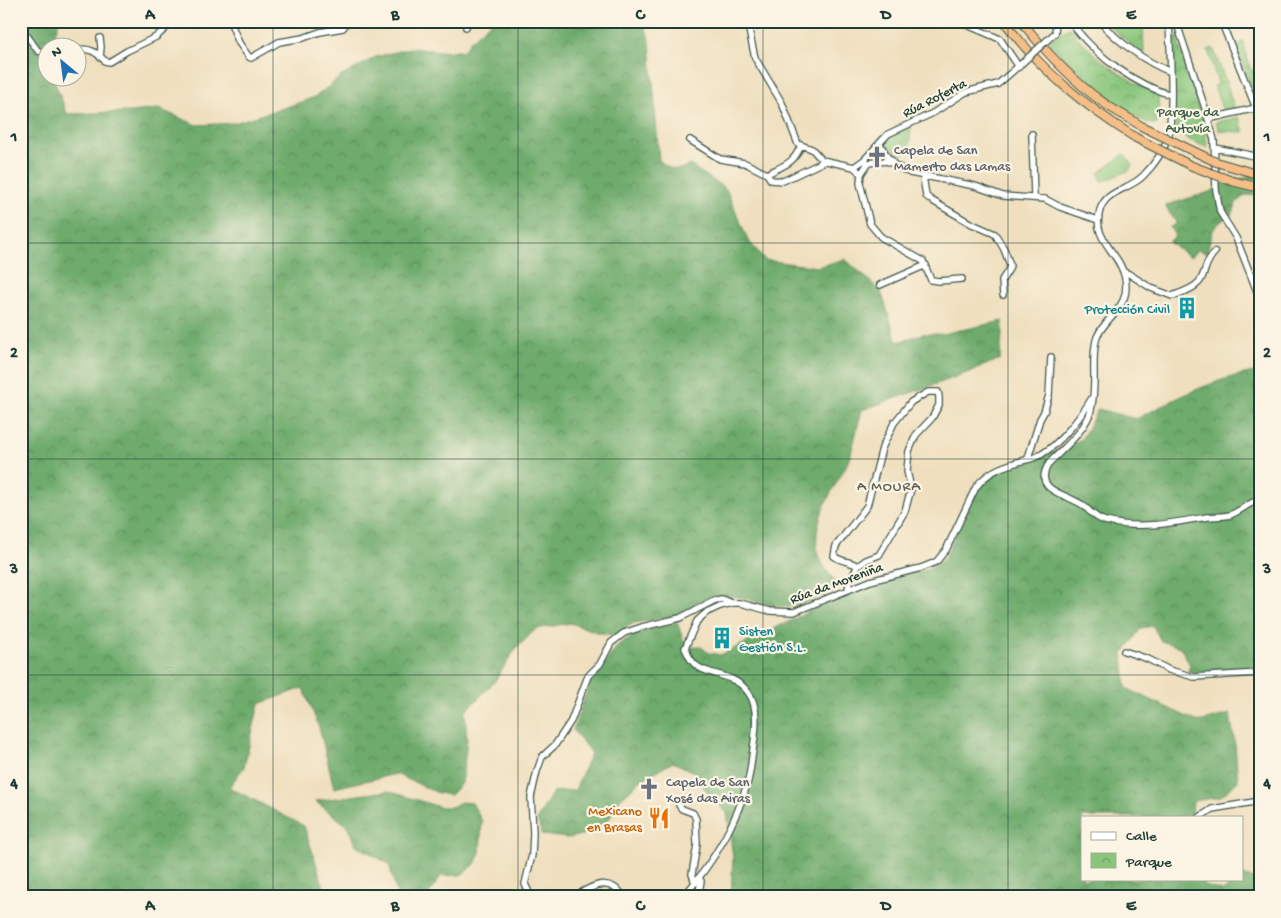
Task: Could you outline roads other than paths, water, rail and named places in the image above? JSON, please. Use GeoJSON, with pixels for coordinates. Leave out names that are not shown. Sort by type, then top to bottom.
{"type":"FeatureCollection","features":[{"type":"Feature","properties":{"kind":"highway"},"geometry":{"type":"LineString","coordinates":[[1004,21],[1037,62],[1101,116],[1136,138],[1192,166],[1260,188]]}},
{"type":"Feature","properties":{"kind":"highway"},"geometry":{"type":"LineString","coordinates":[[1021,21],[1036,40],[1067,72],[1101,101],[1141,126],[1216,162],[1260,175]]}},
{"type":"Feature","properties":{"kind":"street"},"geometry":{"type":"LineString","coordinates":[[88,50],[100,56],[105,62],[109,62],[127,50],[156,37],[174,21]]}},
{"type":"Feature","properties":{"kind":"street"},"geometry":{"type":"LineString","coordinates":[[230,21],[239,42],[250,58],[279,42],[343,28],[347,21]]}},
{"type":"Feature","properties":{"kind":"street"},"geometry":{"type":"LineString","coordinates":[[747,21],[755,58],[782,103],[796,140],[801,146],[812,149],[825,161],[854,167],[861,174]]}},
{"type":"Feature","properties":{"kind":"street"},"geometry":{"type":"LineString","coordinates":[[958,21],[1000,39],[1020,65]]}},
{"type":"Feature","properties":{"kind":"street","name":"Rúa Roferta"},"geometry":{"type":"LineString","coordinates":[[866,162],[888,134],[933,114],[966,92],[998,84],[1054,33],[1056,21]]}},
{"type":"Feature","properties":{"kind":"street"},"geometry":{"type":"LineString","coordinates":[[1099,21],[1142,58],[1171,72]]}},
{"type":"Feature","properties":{"kind":"street"},"geometry":{"type":"LineString","coordinates":[[1169,21],[1171,94],[1168,138],[1161,153],[1143,176],[1132,185],[1108,196],[1100,208],[1098,226],[1104,240],[1124,272],[1126,287],[1123,302],[1102,328],[1096,339],[1090,415],[1080,431],[1046,467],[1044,480],[1052,491],[1077,501],[1096,517],[1105,521],[1135,525],[1159,525],[1225,516],[1260,499]]}},
{"type":"Feature","properties":{"kind":"street"},"geometry":{"type":"LineString","coordinates":[[1176,21],[1208,119],[1215,148],[1216,190],[1220,212],[1236,238],[1260,299]]}},
{"type":"Feature","properties":{"kind":"street"},"geometry":{"type":"LineString","coordinates":[[1222,21],[1260,118]]}},
{"type":"Feature","properties":{"kind":"street"},"geometry":{"type":"LineString","coordinates":[[21,27],[38,51]]}},
{"type":"Feature","properties":{"kind":"street"},"geometry":{"type":"LineString","coordinates":[[1075,28],[1115,66],[1135,79],[1171,94]]}},
{"type":"Feature","properties":{"kind":"street"},"geometry":{"type":"LineString","coordinates":[[100,38],[100,56]]}},
{"type":"Feature","properties":{"kind":"street"},"geometry":{"type":"LineString","coordinates":[[1208,119],[1256,108]]}},
{"type":"Feature","properties":{"kind":"street"},"geometry":{"type":"LineString","coordinates":[[1032,134],[1034,197]]}},
{"type":"Feature","properties":{"kind":"street"},"geometry":{"type":"LineString","coordinates":[[690,140],[720,160],[744,163],[768,174],[771,180],[783,181],[825,161]]}},
{"type":"Feature","properties":{"kind":"street"},"geometry":{"type":"LineString","coordinates":[[880,144],[888,158],[910,173],[975,186],[1002,196],[1045,199],[1060,207],[1098,220]]}},
{"type":"Feature","properties":{"kind":"street"},"geometry":{"type":"LineString","coordinates":[[768,174],[793,160],[801,146]]}},
{"type":"Feature","properties":{"kind":"street"},"geometry":{"type":"LineString","coordinates":[[1215,148],[1260,157]]}},
{"type":"Feature","properties":{"kind":"street"},"geometry":{"type":"LineString","coordinates":[[854,167],[866,162],[881,161],[895,164]]}},
{"type":"Feature","properties":{"kind":"street"},"geometry":{"type":"LineString","coordinates":[[866,162],[861,174],[861,190],[868,219],[874,230],[881,237],[919,258],[926,266],[931,280],[962,279]]}},
{"type":"Feature","properties":{"kind":"street"},"geometry":{"type":"LineString","coordinates":[[923,176],[926,196],[970,223],[995,234],[1004,249],[1010,265],[1002,280],[1003,295]]}},
{"type":"Feature","properties":{"kind":"street"},"geometry":{"type":"LineString","coordinates":[[1124,272],[1151,288],[1172,296],[1193,287],[1200,281],[1208,259],[1215,252]]}},
{"type":"Feature","properties":{"kind":"street"},"geometry":{"type":"LineString","coordinates":[[880,284],[926,266]]}},
{"type":"Feature","properties":{"kind":"street"},"geometry":{"type":"LineString","coordinates":[[1125,281],[1137,279]]}},
{"type":"Feature","properties":{"kind":"street"},"geometry":{"type":"LineString","coordinates":[[1028,458],[1049,396],[1052,357]]}},
{"type":"Feature","properties":{"kind":"street"},"geometry":{"type":"LineString","coordinates":[[848,590],[849,582],[858,566],[866,560],[879,555],[905,511],[911,489],[907,471],[909,451],[916,435],[932,418],[939,405],[938,392],[928,392],[912,402],[894,424],[882,448],[867,506],[836,546],[834,556],[839,561],[850,562],[858,566]]}},
{"type":"Feature","properties":{"kind":"street","name":"Rúa da Moreniña"},"geometry":{"type":"LineString","coordinates":[[683,897],[710,863],[725,836],[748,780],[756,730],[755,708],[750,695],[737,681],[704,670],[692,663],[685,648],[697,621],[707,612],[732,603],[740,603],[770,611],[794,612],[870,581],[921,568],[936,562],[946,550],[981,480],[1000,466],[1032,458],[1044,452],[1059,440],[1084,412],[1092,398]]}},
{"type":"Feature","properties":{"kind":"street"},"geometry":{"type":"LineString","coordinates":[[531,897],[525,884],[532,854],[531,796],[535,777],[542,757],[555,746],[571,721],[586,681],[600,664],[611,643],[624,634],[642,627],[680,618],[715,600],[722,599],[732,603]]}},
{"type":"Feature","properties":{"kind":"street"},"geometry":{"type":"LineString","coordinates":[[1124,651],[1148,659],[1169,670],[1194,677],[1260,673]]}},
{"type":"Feature","properties":{"kind":"street"},"geometry":{"type":"LineString","coordinates":[[1202,816],[1212,809],[1260,801]]}},
{"type":"Feature","properties":{"kind":"street"},"geometry":{"type":"LineString","coordinates":[[679,805],[682,809],[693,814],[696,819],[697,845],[692,874],[701,882],[698,897]]}},
{"type":"Feature","properties":{"kind":"street"},"geometry":{"type":"LineString","coordinates":[[574,897],[591,888],[608,885],[617,887],[625,897]]}},
{"type":"Feature","properties":{"kind":"place","name":"Capela de San Mamerto das Lamas"},"geometry":{"type":"Point","coordinates":[877,157]}},
{"type":"Feature","properties":{"kind":"place","name":"Protección Civil"},"geometry":{"type":"Point","coordinates":[1187,308]}},
{"type":"Feature","properties":{"kind":"place","name":"Sisten Gestión S.L."},"geometry":{"type":"Point","coordinates":[722,638]}},
{"type":"Feature","properties":{"kind":"place","name":"Capela de San Xosé das Airas"},"geometry":{"type":"Point","coordinates":[649,789]}},
{"type":"Feature","properties":{"kind":"place","name":"Mexicano en Brasas"},"geometry":{"type":"Point","coordinates":[659,818]}},
{"type":"Feature","properties":{"kind":"district","name":"A MOURA"},"geometry":{"type":"Point","coordinates":[889,485]}},
{"type":"Feature","properties":{"kind":"park label","name":"Parque da Autovía"},"geometry":{"type":"Point","coordinates":[1188,120]}}]}
